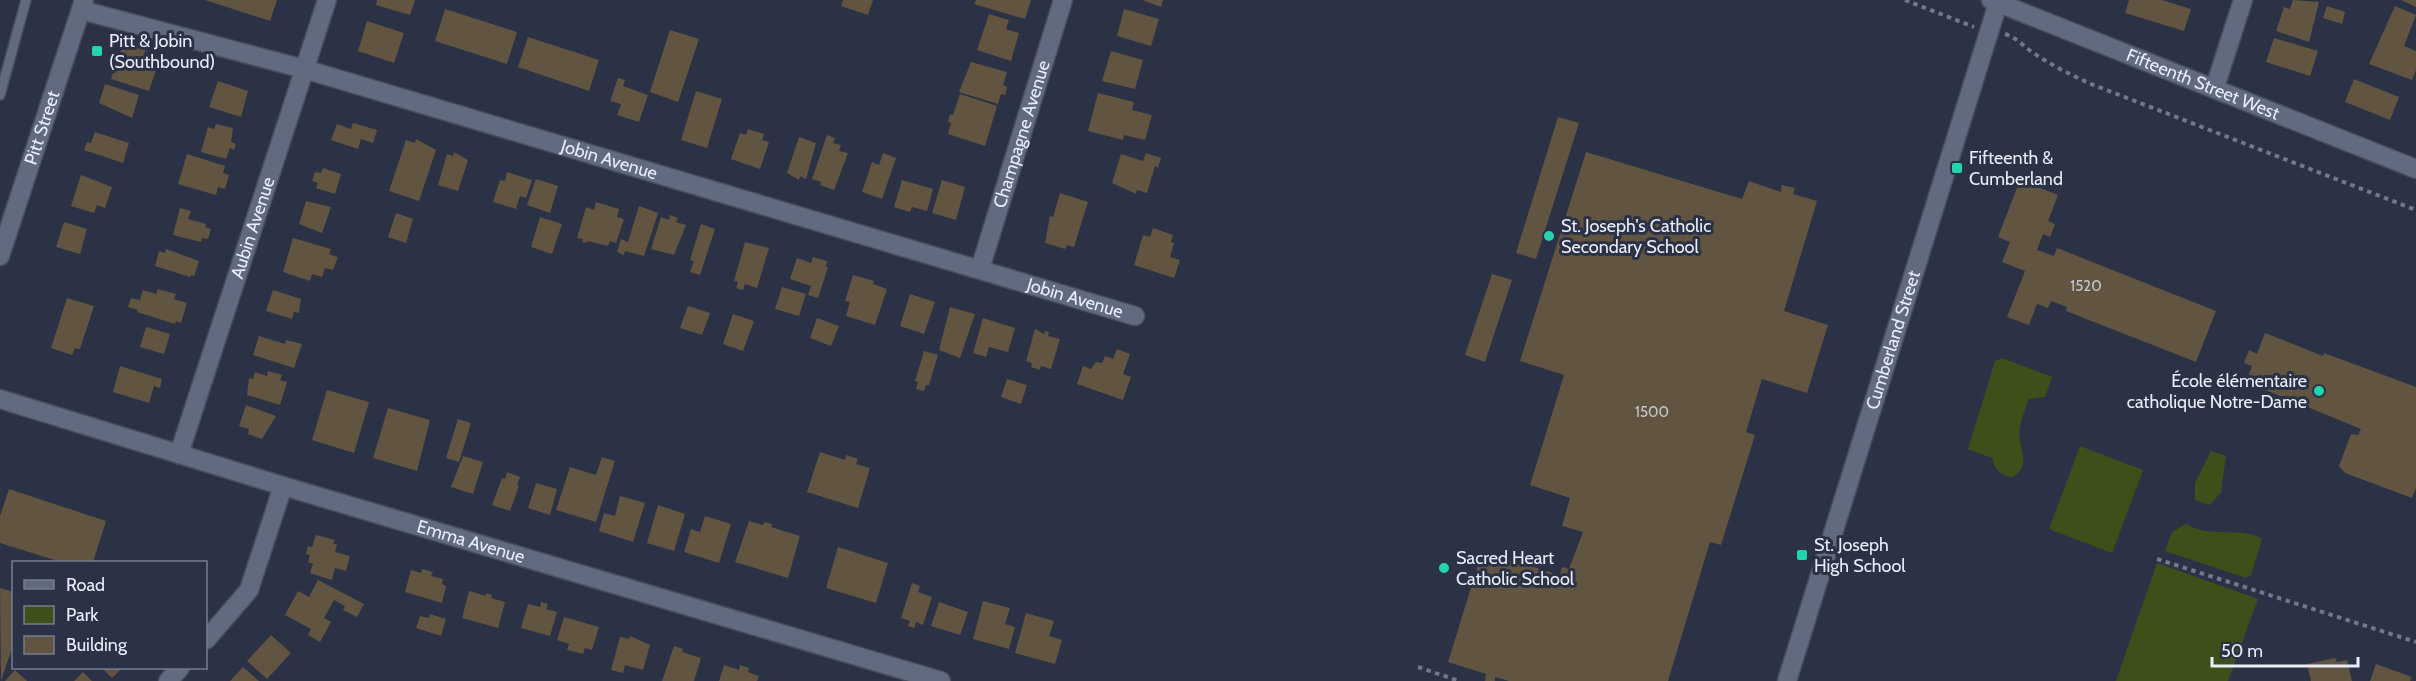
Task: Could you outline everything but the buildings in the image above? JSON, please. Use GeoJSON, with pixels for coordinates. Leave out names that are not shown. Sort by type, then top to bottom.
{"type":"FeatureCollection","features":[{"type":"Feature","properties":{"kind":"street","name":"Aubin Avenue"},"geometry":{"type":"LineString","coordinates":[[179,454],[327,0]]}},
{"type":"Feature","properties":{"kind":"street","name":"Champagne Avenue"},"geometry":{"type":"LineString","coordinates":[[980,269],[1063,0]]}},
{"type":"Feature","properties":{"kind":"street"},"geometry":{"type":"LineString","coordinates":[[2215,87],[2243,0]]}},
{"type":"Feature","properties":{"kind":"street","name":"Cumberland Street"},"geometry":{"type":"LineString","coordinates":[[1787,681],[1989,32],[1996,1]]}},
{"type":"Feature","properties":{"kind":"street","name":"Fifteenth Street West"},"geometry":{"type":"LineString","coordinates":[[1996,1],[2416,169]]}},
{"type":"Feature","properties":{"kind":"street","name":"Jobin Avenue"},"geometry":{"type":"LineString","coordinates":[[83,5],[1135,315]]}},
{"type":"Feature","properties":{"kind":"street","name":"Pitt Street"},"geometry":{"type":"LineString","coordinates":[[0,256],[83,5]]}},
{"type":"Feature","properties":{"kind":"street","name":"Emma Avenue"},"geometry":{"type":"LineString","coordinates":[[0,399],[283,486],[941,681]]}},
{"type":"Feature","properties":{"kind":"street"},"geometry":{"type":"LineString","coordinates":[[207,639],[249,590],[283,486]]}},
{"type":"Feature","properties":{"kind":"street"},"geometry":{"type":"LineString","coordinates":[[168,681],[179,669]]}},
{"type":"Feature","properties":{"kind":"lane"},"geometry":{"type":"LineString","coordinates":[[0,95],[26,0]]}},
{"type":"Feature","properties":{"kind":"path"},"geometry":{"type":"LineString","coordinates":[[1905,0],[1989,32],[2016,38],[2026,48],[2055,66],[2110,93],[2416,210]]}},
{"type":"Feature","properties":{"kind":"path"},"geometry":{"type":"LineString","coordinates":[[2157,559],[2416,642]]}},
{"type":"Feature","properties":{"kind":"path"},"geometry":{"type":"LineString","coordinates":[[1418,667],[1460,681]]}},
{"type":"Feature","properties":{"kind":"green space"},"geometry":{"type":"Polygon","coordinates":[[[2002,358],[2052,377],[2045,397],[2028,399],[2019,435],[2023,460],[2019,471],[2013,477],[1999,472],[1992,458],[1968,449],[1995,361],[2002,358]]]}},
{"type":"Feature","properties":{"kind":"green space"},"geometry":{"type":"Polygon","coordinates":[[[2080,446],[2143,470],[2112,553],[2049,529],[2080,446]]]}},
{"type":"Feature","properties":{"kind":"green space"},"geometry":{"type":"Polygon","coordinates":[[[2211,451],[2226,456],[2221,492],[2210,505],[2195,500],[2195,483],[2211,451]]]}},
{"type":"Feature","properties":{"kind":"green space"},"geometry":{"type":"Polygon","coordinates":[[[2186,524],[2207,531],[2244,533],[2262,539],[2251,575],[2246,578],[2165,551],[2172,532],[2186,524]]]}},
{"type":"Feature","properties":{"kind":"green space"},"geometry":{"type":"Polygon","coordinates":[[[2157,563],[2258,599],[2228,681],[2116,681],[2157,563]]]}},
{"type":"Feature","properties":{"kind":"place","name":"Pitt & Jobin (Southbound)"},"geometry":{"type":"Point","coordinates":[97,51]}},
{"type":"Feature","properties":{"kind":"place","name":"Fifteenth & Cumberland"},"geometry":{"type":"Point","coordinates":[1957,168]}},
{"type":"Feature","properties":{"kind":"place","name":"St. Joseph's Catholic Secondary School"},"geometry":{"type":"Point","coordinates":[1549,236]}},
{"type":"Feature","properties":{"kind":"place","name":"École élémentaire catholique Notre-Dame"},"geometry":{"type":"Point","coordinates":[2319,391]}},
{"type":"Feature","properties":{"kind":"place","name":"St. Joseph High School"},"geometry":{"type":"Point","coordinates":[1802,555]}},
{"type":"Feature","properties":{"kind":"place","name":"Sacred Heart Catholic School"},"geometry":{"type":"Point","coordinates":[1444,568]}}]}
